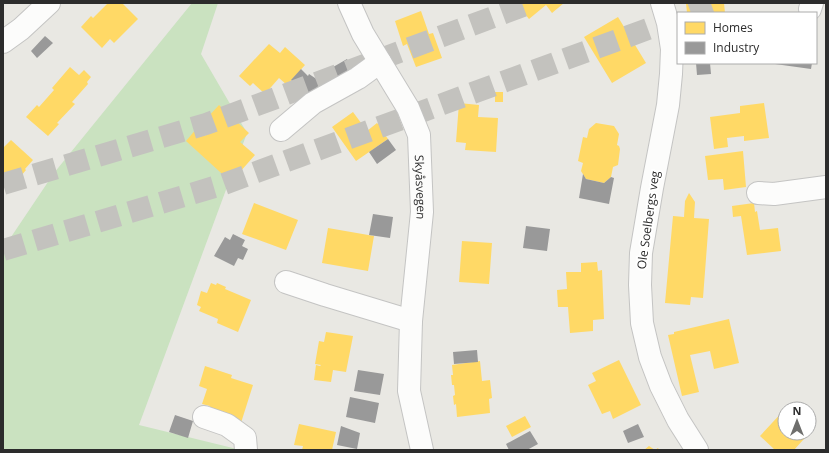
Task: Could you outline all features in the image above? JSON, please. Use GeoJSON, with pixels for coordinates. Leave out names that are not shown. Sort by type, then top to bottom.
{"type":"FeatureCollection","features":[{"type":"Feature","properties":{"kind":"street"},"geometry":{"type":"LineString","coordinates":[[3,42],[49,3]]}},
{"type":"Feature","properties":{"kind":"street","name":"Skyåsvegen"},"geometry":{"type":"LineString","coordinates":[[349,3],[363,34],[408,108],[419,134],[422,212],[411,321],[409,391],[422,450]]}},
{"type":"Feature","properties":{"kind":"street","name":"Ole Soelbergs veg"},"geometry":{"type":"LineString","coordinates":[[662,3],[668,23],[672,49],[671,74],[668,106],[641,253],[640,285],[642,323],[650,357],[661,386],[678,420],[697,450]]}},
{"type":"Feature","properties":{"kind":"street"},"geometry":{"type":"LineString","coordinates":[[280,130],[313,103],[358,78],[380,62]]}},
{"type":"Feature","properties":{"kind":"street"},"geometry":{"type":"LineString","coordinates":[[758,193],[774,194],[826,187]]}},
{"type":"Feature","properties":{"kind":"street"},"geometry":{"type":"LineString","coordinates":[[286,282],[411,321]]}},
{"type":"Feature","properties":{"kind":"street"},"geometry":{"type":"LineString","coordinates":[[204,417],[227,425],[245,438],[246,450]]}},
{"type":"Feature","properties":{"kind":"green space"},"geometry":{"type":"Polygon","coordinates":[[[192,3],[218,3],[201,54],[247,133],[139,425],[241,450],[3,450],[3,249],[54,173],[192,3]]]}},
{"type":"Feature","properties":{"kind":"building: Homes"},"geometry":{"type":"Polygon","coordinates":[[[108,3],[122,3],[138,19],[114,43],[110,39],[102,48],[81,27],[91,16],[93,18],[108,3]]]}},
{"type":"Feature","properties":{"kind":"building: Homes"},"geometry":{"type":"Polygon","coordinates":[[[516,3],[564,3],[552,13],[546,5],[529,19],[516,3]]]}},
{"type":"Feature","properties":{"kind":"building: Homes"},"geometry":{"type":"Polygon","coordinates":[[[686,3],[724,3],[725,12],[687,12],[686,3]]]}},
{"type":"Feature","properties":{"kind":"building: Homes"},"geometry":{"type":"Polygon","coordinates":[[[421,11],[429,34],[433,33],[442,58],[416,67],[407,44],[403,46],[395,21],[421,11]]]}},
{"type":"Feature","properties":{"kind":"building: Homes"},"geometry":{"type":"Polygon","coordinates":[[[618,17],[646,63],[612,83],[584,37],[618,17]]]}},
{"type":"Feature","properties":{"kind":"building: Homes"},"geometry":{"type":"Polygon","coordinates":[[[269,44],[280,53],[285,47],[305,65],[287,85],[279,78],[265,94],[253,83],[250,86],[239,76],[269,44]]]}},
{"type":"Feature","properties":{"kind":"building: Homes"},"geometry":{"type":"Polygon","coordinates":[[[70,67],[79,75],[84,70],[91,77],[87,82],[88,84],[72,102],[75,104],[57,123],[59,124],[48,136],[26,117],[37,105],[39,107],[54,90],[52,88],[70,67]]]}},
{"type":"Feature","properties":{"kind":"building: Homes"},"geometry":{"type":"Polygon","coordinates":[[[495,92],[503,92],[503,102],[495,102],[495,92]]]}},
{"type":"Feature","properties":{"kind":"building: Homes"},"geometry":{"type":"Polygon","coordinates":[[[459,103],[479,105],[478,117],[498,118],[496,152],[465,150],[466,143],[456,142],[459,103]]]}},
{"type":"Feature","properties":{"kind":"building: Homes"},"geometry":{"type":"Polygon","coordinates":[[[764,103],[769,138],[744,141],[744,136],[727,138],[728,147],[714,149],[710,117],[740,113],[740,106],[764,103]]]}},
{"type":"Feature","properties":{"kind":"building: Homes"},"geometry":{"type":"Polygon","coordinates":[[[219,105],[249,133],[240,142],[255,155],[231,182],[186,141],[197,128],[205,136],[215,125],[207,118],[219,105]]]}},
{"type":"Feature","properties":{"kind":"building: Homes"},"geometry":{"type":"Polygon","coordinates":[[[353,112],[367,131],[377,123],[380,123],[385,129],[382,131],[388,139],[356,161],[332,127],[353,112]]]}},
{"type":"Feature","properties":{"kind":"building: Homes"},"geometry":{"type":"Polygon","coordinates":[[[596,123],[614,126],[619,134],[617,145],[620,149],[618,165],[613,167],[611,177],[604,183],[586,179],[581,171],[583,163],[578,161],[583,137],[587,138],[589,129],[596,123]]]}},
{"type":"Feature","properties":{"kind":"building: Homes"},"geometry":{"type":"Polygon","coordinates":[[[11,140],[33,160],[16,182],[14,180],[6,189],[3,185],[3,148],[11,140]]]}},
{"type":"Feature","properties":{"kind":"building: Homes"},"geometry":{"type":"Polygon","coordinates":[[[743,151],[746,187],[724,190],[723,179],[708,180],[705,156],[743,151]]]}},
{"type":"Feature","properties":{"kind":"building: Homes"},"geometry":{"type":"Polygon","coordinates":[[[689,193],[695,202],[694,218],[709,219],[703,298],[691,297],[690,305],[665,303],[673,216],[684,217],[685,201],[689,193]]]}},
{"type":"Feature","properties":{"kind":"building: Homes"},"geometry":{"type":"Polygon","coordinates":[[[254,203],[298,220],[286,250],[242,234],[254,203]]]}},
{"type":"Feature","properties":{"kind":"building: Homes"},"geometry":{"type":"Polygon","coordinates":[[[754,203],[760,230],[778,228],[781,251],[747,255],[741,216],[733,217],[732,206],[754,203]]]}},
{"type":"Feature","properties":{"kind":"building: Homes"},"geometry":{"type":"Polygon","coordinates":[[[328,228],[374,236],[368,271],[322,263],[328,228]]]}},
{"type":"Feature","properties":{"kind":"building: Homes"},"geometry":{"type":"Polygon","coordinates":[[[462,241],[492,243],[489,284],[459,282],[462,241]]]}},
{"type":"Feature","properties":{"kind":"building: Homes"},"geometry":{"type":"Polygon","coordinates":[[[597,262],[598,271],[602,270],[604,319],[593,320],[593,331],[570,333],[568,307],[558,307],[557,290],[567,289],[566,272],[581,272],[581,263],[597,262]]]}},
{"type":"Feature","properties":{"kind":"building: Homes"},"geometry":{"type":"Polygon","coordinates":[[[211,283],[216,285],[217,283],[226,287],[225,289],[251,300],[238,332],[217,323],[218,319],[199,311],[201,307],[197,305],[201,291],[207,293],[211,283]]]}},
{"type":"Feature","properties":{"kind":"building: Homes"},"geometry":{"type":"Polygon","coordinates":[[[729,319],[739,363],[714,369],[710,351],[690,355],[699,392],[682,396],[668,335],[674,334],[674,332],[729,319]]]}},
{"type":"Feature","properties":{"kind":"building: Homes"},"geometry":{"type":"Polygon","coordinates":[[[326,332],[353,336],[346,372],[333,370],[331,382],[314,380],[316,365],[321,365],[315,364],[319,341],[324,342],[326,332]]]}},
{"type":"Feature","properties":{"kind":"building: Homes"},"geometry":{"type":"Polygon","coordinates":[[[619,360],[641,405],[613,419],[610,411],[602,414],[588,385],[596,381],[592,373],[619,360]]]}},
{"type":"Feature","properties":{"kind":"building: Homes"},"geometry":{"type":"Polygon","coordinates":[[[480,361],[482,381],[490,380],[492,398],[489,399],[490,413],[457,417],[456,404],[454,405],[453,396],[455,395],[451,375],[453,375],[452,365],[480,361]]]}},
{"type":"Feature","properties":{"kind":"building: Homes"},"geometry":{"type":"Polygon","coordinates":[[[205,366],[232,375],[231,378],[253,385],[240,426],[207,415],[210,406],[202,404],[207,389],[199,386],[205,366]]]}},
{"type":"Feature","properties":{"kind":"building: Homes"},"geometry":{"type":"Polygon","coordinates":[[[525,416],[531,427],[512,437],[506,426],[525,416]]]}},
{"type":"Feature","properties":{"kind":"building: Homes"},"geometry":{"type":"Polygon","coordinates":[[[777,418],[777,441],[802,441],[794,450],[775,450],[760,436],[777,418]]]}},
{"type":"Feature","properties":{"kind":"building: Homes"},"geometry":{"type":"Polygon","coordinates":[[[299,424],[336,432],[332,450],[302,450],[303,446],[294,445],[299,424]]]}},
{"type":"Feature","properties":{"kind":"building: Homes"},"geometry":{"type":"Polygon","coordinates":[[[649,446],[655,450],[644,450],[649,446]]]}},
{"type":"Feature","properties":{"kind":"building: Industry"},"geometry":{"type":"Polygon","coordinates":[[[45,36],[53,43],[37,58],[31,51],[45,36]]]}},
{"type":"Feature","properties":{"kind":"building: Industry"},"geometry":{"type":"Polygon","coordinates":[[[347,59],[355,73],[336,83],[328,70],[347,59]]]}},
{"type":"Feature","properties":{"kind":"building: Industry"},"geometry":{"type":"Polygon","coordinates":[[[696,64],[710,64],[711,74],[697,75],[696,64]]]}},
{"type":"Feature","properties":{"kind":"building: Industry"},"geometry":{"type":"Polygon","coordinates":[[[775,64],[812,64],[811,69],[775,64]]]}},
{"type":"Feature","properties":{"kind":"building: Industry"},"geometry":{"type":"Polygon","coordinates":[[[301,69],[308,76],[309,74],[321,82],[307,102],[295,94],[299,89],[291,80],[301,69]]]}},
{"type":"Feature","properties":{"kind":"building: Industry"},"geometry":{"type":"Polygon","coordinates":[[[388,139],[396,150],[377,164],[369,152],[388,139]]]}},
{"type":"Feature","properties":{"kind":"building: Industry"},"geometry":{"type":"Polygon","coordinates":[[[583,174],[586,179],[604,183],[611,177],[614,178],[609,204],[579,198],[583,174]]]}},
{"type":"Feature","properties":{"kind":"building: Industry"},"geometry":{"type":"Polygon","coordinates":[[[373,214],[393,217],[390,238],[369,235],[373,214]]]}},
{"type":"Feature","properties":{"kind":"building: Industry"},"geometry":{"type":"Polygon","coordinates":[[[526,226],[550,229],[547,251],[523,248],[526,226]]]}},
{"type":"Feature","properties":{"kind":"building: Industry"},"geometry":{"type":"Polygon","coordinates":[[[233,234],[245,240],[242,246],[248,249],[243,260],[238,258],[234,266],[214,256],[225,237],[230,240],[233,234]]]}},
{"type":"Feature","properties":{"kind":"building: Industry"},"geometry":{"type":"Polygon","coordinates":[[[477,350],[478,362],[454,364],[453,352],[477,350]]]}},
{"type":"Feature","properties":{"kind":"building: Industry"},"geometry":{"type":"Polygon","coordinates":[[[358,370],[384,374],[380,395],[354,391],[358,370]]]}},
{"type":"Feature","properties":{"kind":"building: Industry"},"geometry":{"type":"Polygon","coordinates":[[[350,397],[379,403],[375,423],[346,417],[350,397]]]}},
{"type":"Feature","properties":{"kind":"building: Industry"},"geometry":{"type":"Polygon","coordinates":[[[175,415],[193,421],[188,438],[169,432],[175,415]]]}},
{"type":"Feature","properties":{"kind":"building: Industry"},"geometry":{"type":"Polygon","coordinates":[[[638,424],[644,437],[628,443],[623,431],[638,424]]]}},
{"type":"Feature","properties":{"kind":"building: Industry"},"geometry":{"type":"Polygon","coordinates":[[[341,426],[360,433],[357,449],[337,445],[341,426]]]}},
{"type":"Feature","properties":{"kind":"building: Industry"},"geometry":{"type":"Polygon","coordinates":[[[530,431],[538,444],[527,450],[509,450],[506,444],[530,431]]]}},
{"type":"Feature","properties":{"kind":"tunnel"},"geometry":{"type":"LineString","coordinates":[[3,184],[206,124],[531,3]]}},
{"type":"Feature","properties":{"kind":"tunnel"},"geometry":{"type":"LineString","coordinates":[[694,12],[718,3]]}},
{"type":"Feature","properties":{"kind":"tunnel"},"geometry":{"type":"LineString","coordinates":[[3,250],[221,185],[677,18]]}}]}
